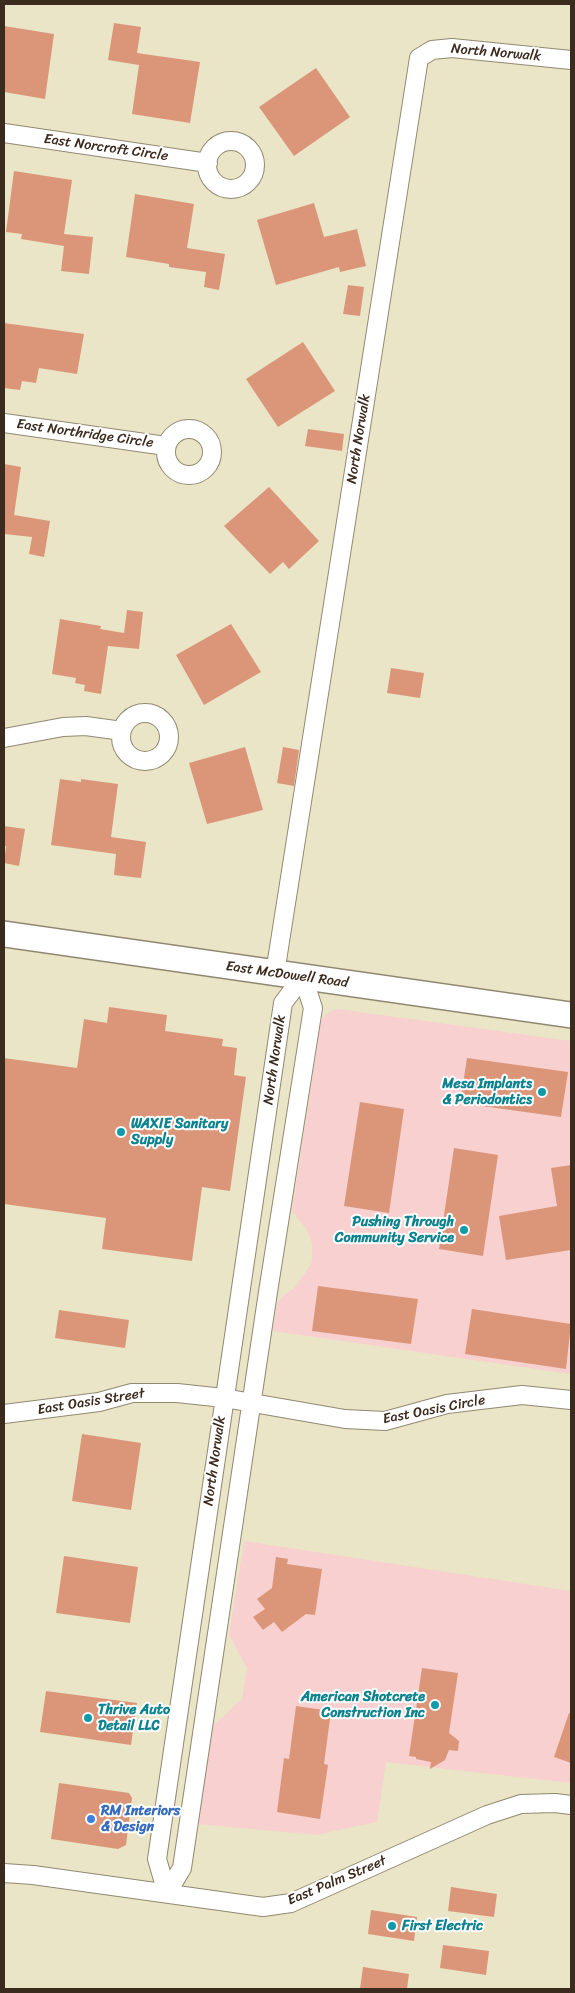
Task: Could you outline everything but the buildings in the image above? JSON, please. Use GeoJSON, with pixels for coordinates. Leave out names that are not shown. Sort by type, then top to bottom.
{"type":"FeatureCollection","features":[{"type":"Feature","properties":{"kind":"main road","name":"East McDowell Road"},"geometry":{"type":"LineString","coordinates":[[4,934],[571,1015]]}},
{"type":"Feature","properties":{"kind":"street","name":"North Norwalk"},"geometry":{"type":"LineString","coordinates":[[275,973],[419,58],[432,50],[452,48],[571,60]]}},
{"type":"Feature","properties":{"kind":"street","name":"East Norcroft Circle"},"geometry":{"type":"LineString","coordinates":[[4,133],[208,163]]}},
{"type":"Feature","properties":{"kind":"street","name":"East Northridge Circle"},"geometry":{"type":"LineString","coordinates":[[4,422],[166,446]]}},
{"type":"Feature","properties":{"kind":"street"},"geometry":{"type":"LineString","coordinates":[[4,738],[63,727],[86,726],[122,731]]}},
{"type":"Feature","properties":{"kind":"street","name":"North Norwalk"},"geometry":{"type":"LineString","coordinates":[[167,1893],[182,1868],[211,1676],[238,1401],[283,1003],[304,977]]}},
{"type":"Feature","properties":{"kind":"street","name":"North Norwalk"},"geometry":{"type":"LineString","coordinates":[[167,1893],[157,1860],[185,1674],[313,1008],[304,977]]}},
{"type":"Feature","properties":{"kind":"street","name":"East Oasis Street"},"geometry":{"type":"LineString","coordinates":[[4,1414],[99,1402],[132,1393],[177,1393],[238,1401]]}},
{"type":"Feature","properties":{"kind":"street","name":"East Oasis Circle"},"geometry":{"type":"LineString","coordinates":[[238,1401],[345,1419],[385,1422],[447,1404],[522,1395],[571,1400]]}},
{"type":"Feature","properties":{"kind":"street"},"geometry":{"type":"LineString","coordinates":[[185,1674],[211,1676]]}},
{"type":"Feature","properties":{"kind":"street","name":"East Palm Street"},"geometry":{"type":"LineString","coordinates":[[4,1874],[32,1874],[263,1907],[291,1902],[487,1815],[521,1804],[555,1802],[571,1806]]}},
{"type":"Feature","properties":{"kind":"shaded area"},"geometry":{"type":"Polygon","coordinates":[[[338,1009],[571,1041],[571,1374],[273,1331],[277,1303],[295,1287],[310,1266],[312,1260],[312,1243],[307,1230],[292,1211],[321,1021],[327,1013],[338,1009]]]}},
{"type":"Feature","properties":{"kind":"shaded area"},"geometry":{"type":"Polygon","coordinates":[[[244,1541],[571,1591],[571,1783],[386,1762],[377,1822],[316,1835],[198,1824],[213,1726],[242,1699],[247,1668],[229,1635],[244,1541]]]}},
{"type":"Feature","properties":{"kind":"place","name":"Mesa Implants & Periodontics"},"geometry":{"type":"Point","coordinates":[542,1092]}},
{"type":"Feature","properties":{"kind":"place","name":"WAXIE Sanitary Supply"},"geometry":{"type":"Point","coordinates":[121,1132]}},
{"type":"Feature","properties":{"kind":"place","name":"Pushing Through Community Service"},"geometry":{"type":"Point","coordinates":[464,1230]}},
{"type":"Feature","properties":{"kind":"place","name":"American Shotcrete Construction Inc"},"geometry":{"type":"Point","coordinates":[435,1705]}},
{"type":"Feature","properties":{"kind":"place","name":"Thrive Auto Detail LLC"},"geometry":{"type":"Point","coordinates":[88,1718]}},
{"type":"Feature","properties":{"kind":"place","name":"RM Interiors & Design"},"geometry":{"type":"Point","coordinates":[91,1819]}},
{"type":"Feature","properties":{"kind":"place","name":"First Electric"},"geometry":{"type":"Point","coordinates":[392,1926]}}]}
